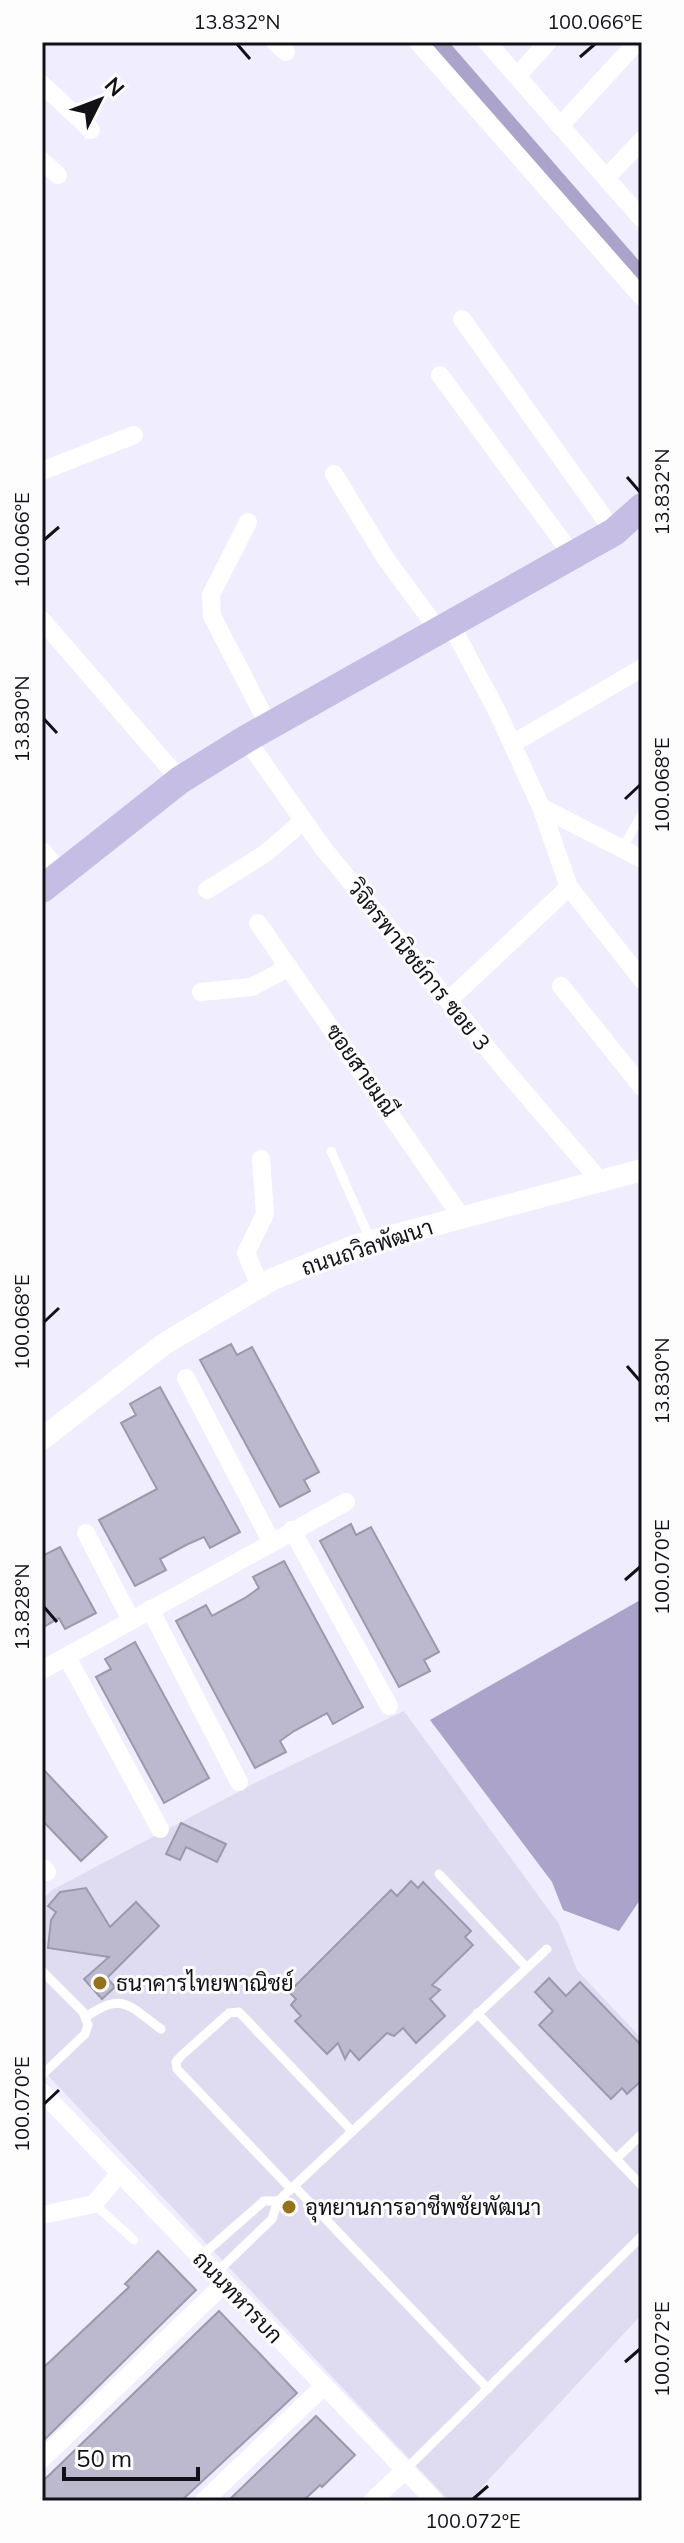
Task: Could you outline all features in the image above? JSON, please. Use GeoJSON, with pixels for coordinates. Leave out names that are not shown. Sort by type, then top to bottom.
{"type":"FeatureCollection","features":[{"type":"Feature","properties":{"kind":"main road"},"geometry":{"type":"LineString","coordinates":[[52,881],[180,780],[257,732],[614,532],[642,507]]}},
{"type":"Feature","properties":{"kind":"main road"},"geometry":{"type":"LineString","coordinates":[[614,532],[642,525]]}},
{"type":"Feature","properties":{"kind":"street"},"geometry":{"type":"LineString","coordinates":[[418,42],[642,297]]}},
{"type":"Feature","properties":{"kind":"street"},"geometry":{"type":"LineString","coordinates":[[487,42],[642,219]]}},
{"type":"Feature","properties":{"kind":"street"},"geometry":{"type":"LineString","coordinates":[[517,76],[548,42]]}},
{"type":"Feature","properties":{"kind":"street"},"geometry":{"type":"LineString","coordinates":[[560,126],[637,42]]}},
{"type":"Feature","properties":{"kind":"street"},"geometry":{"type":"LineString","coordinates":[[42,84],[91,130]]}},
{"type":"Feature","properties":{"kind":"street"},"geometry":{"type":"LineString","coordinates":[[606,178],[642,140]]}},
{"type":"Feature","properties":{"kind":"street"},"geometry":{"type":"LineString","coordinates":[[42,161],[58,175]]}},
{"type":"Feature","properties":{"kind":"street"},"geometry":{"type":"LineString","coordinates":[[462,319],[614,532]]}},
{"type":"Feature","properties":{"kind":"street"},"geometry":{"type":"LineString","coordinates":[[440,375],[573,556]]}},
{"type":"Feature","properties":{"kind":"street"},"geometry":{"type":"LineString","coordinates":[[42,471],[134,435]]}},
{"type":"Feature","properties":{"kind":"street"},"geometry":{"type":"LineString","coordinates":[[334,474],[386,559],[445,628],[512,744],[541,807],[569,887],[642,980]]}},
{"type":"Feature","properties":{"kind":"street","name":"วิจิตรพานิชย์การ ซอย 3"},"geometry":{"type":"LineString","coordinates":[[248,522],[211,595],[212,616],[257,732],[303,821],[602,1183]]}},
{"type":"Feature","properties":{"kind":"street"},"geometry":{"type":"LineString","coordinates":[[42,620],[180,780]]}},
{"type":"Feature","properties":{"kind":"street"},"geometry":{"type":"LineString","coordinates":[[512,744],[642,668]]}},
{"type":"Feature","properties":{"kind":"street"},"geometry":{"type":"LineString","coordinates":[[541,807],[642,859]]}},
{"type":"Feature","properties":{"kind":"street"},"geometry":{"type":"LineString","coordinates":[[207,890],[266,853],[303,821]]}},
{"type":"Feature","properties":{"kind":"street"},"geometry":{"type":"LineString","coordinates":[[42,851],[52,881]]}},
{"type":"Feature","properties":{"kind":"street"},"geometry":{"type":"LineString","coordinates":[[449,1000],[569,887]]}},
{"type":"Feature","properties":{"kind":"street","name":"ซอยสายมณี"},"geometry":{"type":"LineString","coordinates":[[258,923],[462,1218]]}},
{"type":"Feature","properties":{"kind":"street"},"geometry":{"type":"LineString","coordinates":[[201,992],[252,987],[289,967]]}},
{"type":"Feature","properties":{"kind":"street"},"geometry":{"type":"LineString","coordinates":[[561,986],[642,1087]]}},
{"type":"Feature","properties":{"kind":"street"},"geometry":{"type":"LineString","coordinates":[[260,1286],[246,1253],[264,1222],[261,1159]]}},
{"type":"Feature","properties":{"kind":"street","name":"ถนนถวิลพัฒนา"},"geometry":{"type":"LineString","coordinates":[[42,1439],[164,1344],[260,1286],[306,1264],[371,1242],[642,1170]]}},
{"type":"Feature","properties":{"kind":"street"},"geometry":{"type":"LineString","coordinates":[[186,1378],[272,1543]]}},
{"type":"Feature","properties":{"kind":"street"},"geometry":{"type":"LineString","coordinates":[[42,1670],[346,1502]]}},
{"type":"Feature","properties":{"kind":"street"},"geometry":{"type":"LineString","coordinates":[[292,1530],[389,1706]]}},
{"type":"Feature","properties":{"kind":"street"},"geometry":{"type":"LineString","coordinates":[[86,1533],[131,1620]]}},
{"type":"Feature","properties":{"kind":"street"},"geometry":{"type":"LineString","coordinates":[[150,1609],[239,1782]]}},
{"type":"Feature","properties":{"kind":"street"},"geometry":{"type":"LineString","coordinates":[[67,1657],[160,1829]]}},
{"type":"Feature","properties":{"kind":"street","name":"ถนนทหารบก"},"geometry":{"type":"LineString","coordinates":[[42,2092],[435,2501]]}},
{"type":"Feature","properties":{"kind":"street"},"geometry":{"type":"LineString","coordinates":[[42,2215],[94,2204],[119,2174]]}},
{"type":"Feature","properties":{"kind":"street"},"geometry":{"type":"LineString","coordinates":[[42,2459],[220,2278]]}},
{"type":"Feature","properties":{"kind":"street"},"geometry":{"type":"LineString","coordinates":[[204,2501],[324,2386]]}},
{"type":"Feature","properties":{"kind":"street"},"geometry":{"type":"LineString","coordinates":[[372,2501],[405,2470]]}},
{"type":"Feature","properties":{"kind":"lane"},"geometry":{"type":"LineString","coordinates":[[622,849],[642,814]]}},
{"type":"Feature","properties":{"kind":"lane"},"geometry":{"type":"LineString","coordinates":[[331,1151],[371,1242]]}},
{"type":"Feature","properties":{"kind":"lane"},"geometry":{"type":"LineString","coordinates":[[439,1874],[526,1967]]}},
{"type":"Feature","properties":{"kind":"lane"},"geometry":{"type":"LineString","coordinates":[[220,2278],[272,2219],[278,2201],[547,1949]]}},
{"type":"Feature","properties":{"kind":"lane"},"geometry":{"type":"LineString","coordinates":[[42,1971],[86,2017],[85,2034],[42,2075]]}},
{"type":"Feature","properties":{"kind":"lane"},"geometry":{"type":"LineString","coordinates":[[86,2017],[115,2001],[124,2003],[161,2029]]}},
{"type":"Feature","properties":{"kind":"lane"},"geometry":{"type":"LineString","coordinates":[[352,2131],[239,2012],[229,2013],[176,2062],[177,2069],[488,2389]]}},
{"type":"Feature","properties":{"kind":"lane"},"geometry":{"type":"LineString","coordinates":[[477,2013],[642,2186]]}},
{"type":"Feature","properties":{"kind":"lane"},"geometry":{"type":"LineString","coordinates":[[617,2158],[642,2134]]}},
{"type":"Feature","properties":{"kind":"lane"},"geometry":{"type":"LineString","coordinates":[[200,2257],[264,2201],[278,2201]]}},
{"type":"Feature","properties":{"kind":"lane"},"geometry":{"type":"LineString","coordinates":[[94,2204],[134,2240]]}},
{"type":"Feature","properties":{"kind":"lane"},"geometry":{"type":"LineString","coordinates":[[405,2470],[642,2236]]}},
{"type":"Feature","properties":{"kind":"shaded area"},"geometry":{"type":"Polygon","coordinates":[[[642,1599],[642,1897],[619,1931],[563,1910],[552,1882],[430,1720],[642,1599]]]}},
{"type":"Feature","properties":{"kind":"shaded area","name":"อุทยานการอาชีพชัยพัฒนา"},"geometry":{"type":"Polygon","coordinates":[[[404,1711],[559,1924],[577,1970],[642,2039],[642,2314],[469,2501],[449,2501],[42,2069],[42,1900],[52,1890],[259,1781],[404,1711]]]}},
{"type":"Feature","properties":{"kind":"building"},"geometry":{"type":"Polygon","coordinates":[[[231,1344],[237,1355],[252,1347],[319,1472],[304,1480],[310,1491],[280,1507],[200,1360],[231,1344]]]}},
{"type":"Feature","properties":{"kind":"building"},"geometry":{"type":"Polygon","coordinates":[[[160,1387],[240,1532],[210,1548],[204,1537],[188,1544],[160,1559],[166,1570],[135,1586],[99,1520],[157,1489],[121,1423],[136,1415],[130,1404],[160,1387]]]}},
{"type":"Feature","properties":{"kind":"building"},"geometry":{"type":"Polygon","coordinates":[[[351,1524],[356,1535],[371,1527],[439,1652],[424,1660],[430,1671],[399,1687],[320,1541],[351,1524]]]}},
{"type":"Feature","properties":{"kind":"building"},"geometry":{"type":"Polygon","coordinates":[[[60,1547],[96,1613],[65,1629],[59,1618],[42,1628],[42,1556],[60,1547]]]}},
{"type":"Feature","properties":{"kind":"building"},"geometry":{"type":"Polygon","coordinates":[[[284,1561],[363,1707],[333,1724],[327,1713],[294,1731],[280,1741],[286,1752],[255,1768],[176,1621],[206,1605],[212,1616],[245,1598],[259,1588],[253,1577],[284,1561]]]}},
{"type":"Feature","properties":{"kind":"building"},"geometry":{"type":"Polygon","coordinates":[[[135,1642],[209,1778],[164,1803],[96,1677],[111,1669],[105,1659],[135,1642]]]}},
{"type":"Feature","properties":{"kind":"building"},"geometry":{"type":"Polygon","coordinates":[[[42,1768],[107,1837],[81,1861],[42,1820],[42,1768]]]}},
{"type":"Feature","properties":{"kind":"building"},"geometry":{"type":"Polygon","coordinates":[[[181,1823],[226,1844],[217,1862],[186,1847],[180,1860],[166,1854],[181,1823]]]}},
{"type":"Feature","properties":{"kind":"building"},"geometry":{"type":"Polygon","coordinates":[[[411,1881],[418,1888],[423,1882],[471,1931],[465,1937],[473,1945],[432,1985],[440,1990],[430,1999],[445,2016],[416,2043],[403,2028],[394,2036],[387,2033],[359,2060],[350,2050],[345,2059],[338,2043],[327,2054],[295,2021],[301,2016],[291,2005],[296,1999],[289,1992],[391,1890],[397,1896],[411,1881]]]}},
{"type":"Feature","properties":{"kind":"building"},"geometry":{"type":"Polygon","coordinates":[[[86,1888],[110,1927],[136,1902],[159,1926],[107,1978],[115,1987],[102,1999],[84,1979],[109,1957],[48,1948],[51,1920],[56,1912],[48,1906],[60,1892],[86,1888]]]}},
{"type":"Feature","properties":{"kind":"building"},"geometry":{"type":"Polygon","coordinates":[[[549,1978],[566,1996],[580,1982],[642,2046],[642,2080],[627,2094],[622,2088],[611,2099],[539,2025],[553,2011],[535,1992],[549,1978]]]}},
{"type":"Feature","properties":{"kind":"building"},"geometry":{"type":"Polygon","coordinates":[[[158,2251],[196,2290],[42,2442],[42,2369],[129,2287],[125,2284],[158,2251]]]}},
{"type":"Feature","properties":{"kind":"building"},"geometry":{"type":"Polygon","coordinates":[[[219,2311],[297,2393],[181,2501],[42,2501],[42,2482],[219,2311]]]}},
{"type":"Feature","properties":{"kind":"building"},"geometry":{"type":"Polygon","coordinates":[[[316,2416],[355,2455],[322,2487],[320,2485],[303,2501],[228,2501],[316,2416]]]}},
{"type":"Feature","properties":{"kind":"waterway"},"geometry":{"type":"LineString","coordinates":[[437,42],[642,278]]}},
{"type":"Feature","properties":{"kind":"place","name":"ธนาคารไทยพาณิชย์"},"geometry":{"type":"Point","coordinates":[100,1983]}},
{"type":"Feature","properties":{"kind":"place","name":"อุทยานการอาชีพชัยพัฒนา"},"geometry":{"type":"Point","coordinates":[289,2207]}}]}
